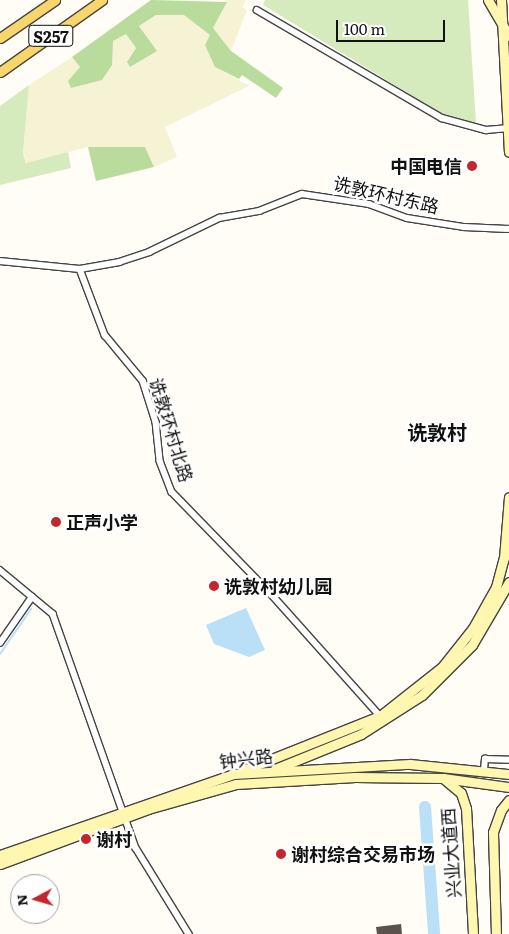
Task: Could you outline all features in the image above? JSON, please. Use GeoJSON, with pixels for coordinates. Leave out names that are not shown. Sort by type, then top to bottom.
{"type":"FeatureCollection","features":[{"type":"Feature","properties":{"kind":"main road","name":"S257"},"geometry":{"type":"LineString","coordinates":[[0,38],[55,0]]}},
{"type":"Feature","properties":{"kind":"main road","name":"S257"},"geometry":{"type":"LineString","coordinates":[[0,72],[102,0]]}},
{"type":"Feature","properties":{"kind":"main road"},"geometry":{"type":"LineString","coordinates":[[488,0],[501,19],[509,36]]}},
{"type":"Feature","properties":{"kind":"main road"},"geometry":{"type":"LineString","coordinates":[[502,0],[501,19],[509,152]]}},
{"type":"Feature","properties":{"kind":"main road"},"geometry":{"type":"LineString","coordinates":[[236,784],[267,772],[380,716],[442,667],[473,628],[496,587],[504,558],[509,497]]}},
{"type":"Feature","properties":{"kind":"main road"},"geometry":{"type":"LineString","coordinates":[[234,774],[297,756],[377,726],[436,684],[472,645],[508,587]]}},
{"type":"Feature","properties":{"kind":"main road"},"geometry":{"type":"LineString","coordinates":[[297,756],[300,781]]}},
{"type":"Feature","properties":{"kind":"main road","name":"钟兴路"},"geometry":{"type":"LineString","coordinates":[[0,855],[124,814],[234,774],[410,764],[509,774]]}},
{"type":"Feature","properties":{"kind":"main road","name":"钟兴路"},"geometry":{"type":"LineString","coordinates":[[0,864],[124,814],[236,784],[355,777],[443,778],[509,787]]}},
{"type":"Feature","properties":{"kind":"main road","name":"兴业大道西"},"geometry":{"type":"LineString","coordinates":[[443,778],[461,793],[466,808],[473,934]]}},
{"type":"Feature","properties":{"kind":"main road"},"geometry":{"type":"LineString","coordinates":[[496,934],[493,832],[508,803]]}},
{"type":"Feature","properties":{"kind":"street"},"geometry":{"type":"LineString","coordinates":[[257,10],[442,118],[486,130],[509,128]]}},
{"type":"Feature","properties":{"kind":"street","name":"诜敦环村东路"},"geometry":{"type":"LineString","coordinates":[[0,261],[80,269],[149,252],[219,218],[259,211],[302,194],[369,204],[416,220],[464,227],[509,229]]}},
{"type":"Feature","properties":{"kind":"street","name":"诜敦环村北路"},"geometry":{"type":"LineString","coordinates":[[80,269],[105,335],[143,381],[156,422],[160,461],[172,492],[272,595],[380,716]]}},
{"type":"Feature","properties":{"kind":"street"},"geometry":{"type":"LineString","coordinates":[[0,570],[53,614],[124,814],[148,872],[189,934]]}},
{"type":"Feature","properties":{"kind":"street"},"geometry":{"type":"LineString","coordinates":[[496,587],[508,587]]}},
{"type":"Feature","properties":{"kind":"street"},"geometry":{"type":"LineString","coordinates":[[0,643],[32,597]]}},
{"type":"Feature","properties":{"kind":"street"},"geometry":{"type":"LineString","coordinates":[[484,770],[485,759],[509,760]]}},
{"type":"Feature","properties":{"kind":"shaded area"},"geometry":{"type":"Polygon","coordinates":[[[224,0],[246,0],[242,7],[247,10],[231,51],[213,28],[227,2],[224,0]]]}},
{"type":"Feature","properties":{"kind":"shaded area"},"geometry":{"type":"Polygon","coordinates":[[[156,15],[184,15],[210,35],[215,67],[249,86],[165,127],[177,157],[154,167],[145,147],[88,147],[27,163],[23,153],[29,85],[72,57],[80,67],[68,81],[112,65],[112,41],[126,34],[136,48],[127,62],[156,51],[139,26],[156,15]]]}},
{"type":"Feature","properties":{"kind":"green space"},"geometry":{"type":"Polygon","coordinates":[[[151,0],[227,2],[213,28],[231,51],[283,88],[276,98],[242,75],[239,79],[215,67],[205,45],[210,35],[184,15],[156,15],[139,26],[157,51],[130,67],[127,62],[136,48],[126,34],[113,41],[112,65],[102,80],[71,88],[68,81],[80,67],[72,57],[151,0]]]}},
{"type":"Feature","properties":{"kind":"green space"},"geometry":{"type":"Polygon","coordinates":[[[265,0],[468,0],[476,123],[444,115],[263,5],[265,0]]]}},
{"type":"Feature","properties":{"kind":"green space"},"geometry":{"type":"Polygon","coordinates":[[[29,85],[23,153],[26,163],[68,152],[71,168],[0,185],[0,106],[29,85]]]}},
{"type":"Feature","properties":{"kind":"green space"},"geometry":{"type":"Polygon","coordinates":[[[88,147],[145,147],[154,167],[96,181],[88,147]]]}},
{"type":"Feature","properties":{"kind":"water"},"geometry":{"type":"Polygon","coordinates":[[[246,608],[265,650],[249,657],[214,644],[206,625],[246,608]]]}},
{"type":"Feature","properties":{"kind":"building"},"geometry":{"type":"Polygon","coordinates":[[[401,924],[402,934],[377,934],[376,927],[401,924]]]}},
{"type":"Feature","properties":{"kind":"waterway"},"geometry":{"type":"LineString","coordinates":[[0,654],[31,609]]}},
{"type":"Feature","properties":{"kind":"waterway"},"geometry":{"type":"LineString","coordinates":[[425,807],[434,934]]}},
{"type":"Feature","properties":{"kind":"place","name":"中国电信"},"geometry":{"type":"Point","coordinates":[472,166]}},
{"type":"Feature","properties":{"kind":"place","name":"正声小学"},"geometry":{"type":"Point","coordinates":[56,522]}},
{"type":"Feature","properties":{"kind":"place","name":"诜敦村幼儿园"},"geometry":{"type":"Point","coordinates":[214,586]}},
{"type":"Feature","properties":{"kind":"place","name":"谢村"},"geometry":{"type":"Point","coordinates":[86,839]}},
{"type":"Feature","properties":{"kind":"place","name":"谢村综合交易市场"},"geometry":{"type":"Point","coordinates":[281,854]}},
{"type":"Feature","properties":{"kind":"district","name":"诜敦村"},"geometry":{"type":"Point","coordinates":[437,431]}}]}
